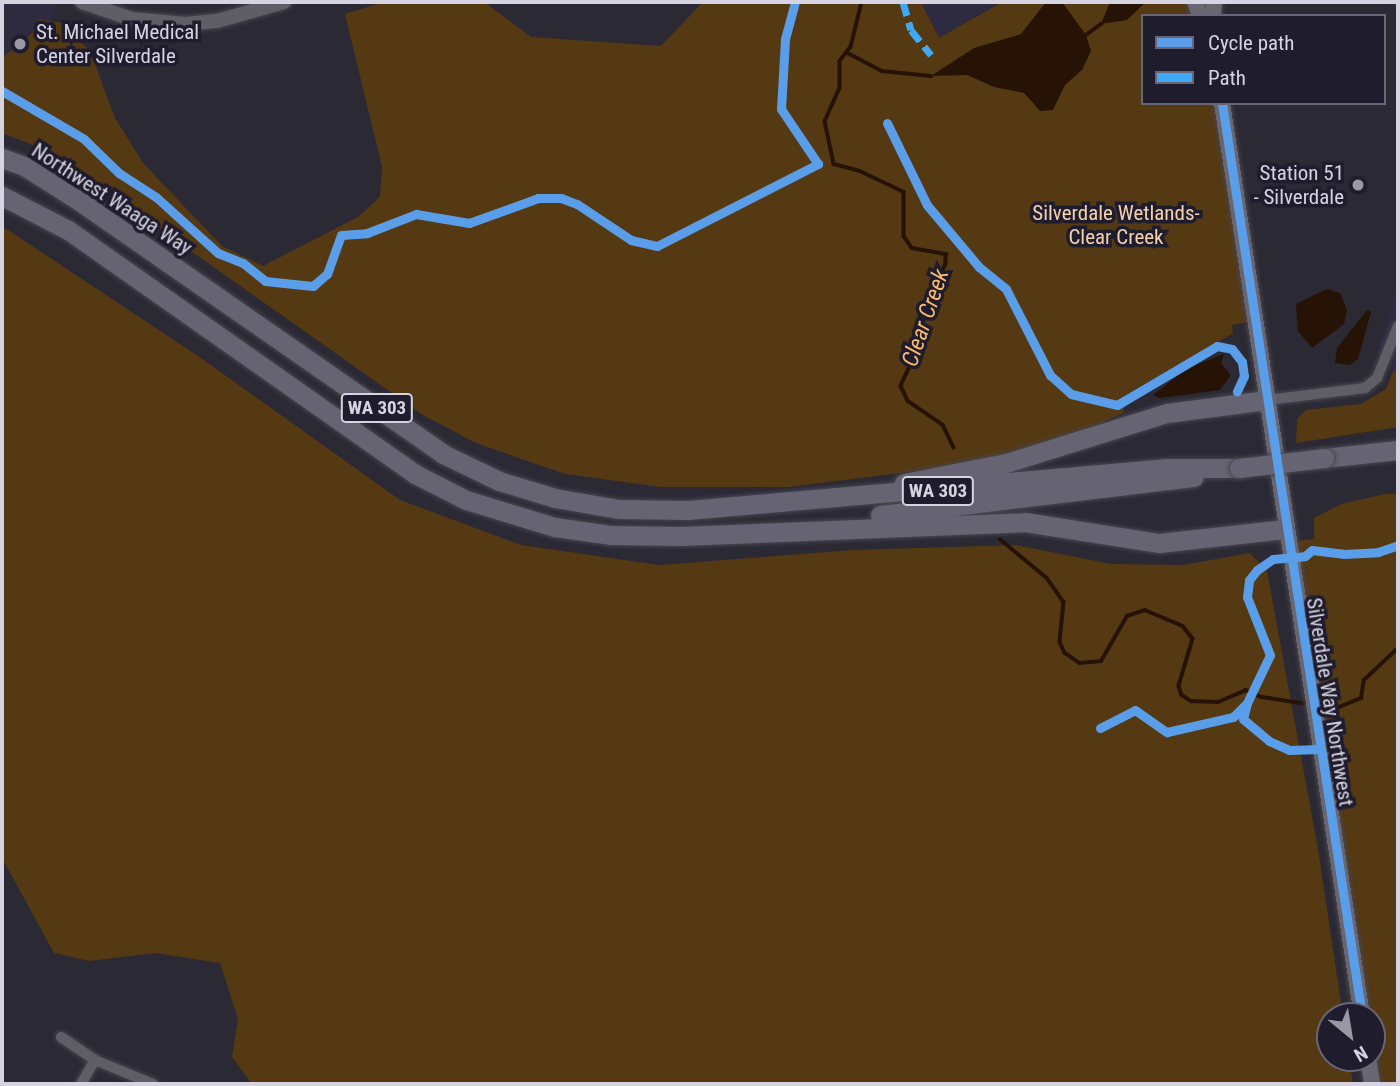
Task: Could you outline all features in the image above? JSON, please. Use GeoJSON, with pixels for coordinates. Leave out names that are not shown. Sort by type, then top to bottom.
{"type":"FeatureCollection","features":[{"type":"Feature","properties":{"kind":"highway","name":"Northwest Waaga Way"},"geometry":{"type":"LineString","coordinates":[[2,158],[24,166],[78,200],[443,454],[499,481],[555,498],[619,509],[688,510],[804,502]]}},
{"type":"Feature","properties":{"kind":"highway","name":"WA 303"},"geometry":{"type":"LineString","coordinates":[[2,196],[68,230],[359,439],[467,500],[555,527],[611,535],[761,530],[1164,483],[1239,468],[1398,450]]}},
{"type":"Feature","properties":{"kind":"highway"},"geometry":{"type":"LineString","coordinates":[[804,502],[1006,463],[1167,413],[1267,400]]}},
{"type":"Feature","properties":{"kind":"highway","name":"WA 303"},"geometry":{"type":"LineString","coordinates":[[804,502],[1165,468],[1239,468]]}},
{"type":"Feature","properties":{"kind":"highway"},"geometry":{"type":"LineString","coordinates":[[761,530],[1024,522],[1159,543],[1285,529]]}},
{"type":"Feature","properties":{"kind":"main road","name":"Silverdale Way Northwest"},"geometry":{"type":"LineString","coordinates":[[1222,105],[1304,653],[1360,1002]]}},
{"type":"Feature","properties":{"kind":"street"},"geometry":{"type":"LineString","coordinates":[[82,2],[132,19],[186,24],[217,22],[284,2]]}},
{"type":"Feature","properties":{"kind":"street"},"geometry":{"type":"LineString","coordinates":[[1267,400],[1365,388],[1377,378],[1398,326]]}},
{"type":"Feature","properties":{"kind":"street"},"geometry":{"type":"LineString","coordinates":[[61,1037],[94,1060],[153,1084]]}},
{"type":"Feature","properties":{"kind":"street"},"geometry":{"type":"LineString","coordinates":[[81,1084],[94,1060]]}},
{"type":"Feature","properties":{"kind":"shaded area","name":"St. Michael Medical Center Silverdale"},"geometry":{"type":"Polygon","coordinates":[[[2,2],[52,2],[57,7],[18,86],[2,81],[2,2]]]}},
{"type":"Feature","properties":{"kind":"shaded area"},"geometry":{"type":"Polygon","coordinates":[[[921,2],[999,2],[939,38],[921,2]]]}},
{"type":"Feature","properties":{"kind":"shaded area"},"geometry":{"type":"Polygon","coordinates":[[[1046,2],[1062,2],[1086,35],[1091,51],[1082,70],[1065,85],[1053,110],[1040,111],[1024,93],[994,87],[967,75],[931,76],[974,48],[1021,34],[1046,2]]]}},
{"type":"Feature","properties":{"kind":"shaded area"},"geometry":{"type":"Polygon","coordinates":[[[1110,2],[1146,2],[1127,20],[1101,24],[1110,2]]]}},
{"type":"Feature","properties":{"kind":"shaded area"},"geometry":{"type":"Polygon","coordinates":[[[1398,283],[1398,371],[1393,371],[1377,352],[1398,283]]]}},
{"type":"Feature","properties":{"kind":"shaded area"},"geometry":{"type":"Polygon","coordinates":[[[1327,289],[1340,293],[1347,310],[1344,324],[1312,348],[1298,331],[1296,304],[1327,289]]]}},
{"type":"Feature","properties":{"kind":"shaded area"},"geometry":{"type":"Polygon","coordinates":[[[1367,310],[1371,312],[1358,359],[1350,365],[1335,363],[1337,348],[1367,310]]]}},
{"type":"Feature","properties":{"kind":"shaded area"},"geometry":{"type":"Polygon","coordinates":[[[1224,354],[1221,363],[1231,375],[1220,390],[1160,398],[1153,395],[1188,368],[1224,354]]]}},
{"type":"Feature","properties":{"kind":"green space","name":"Silverdale Wetlands- Clear Creek"},"geometry":{"type":"Polygon","coordinates":[[[384,2],[484,2],[531,37],[661,46],[703,2],[921,2],[939,38],[1002,2],[1185,2],[1194,14],[1141,14],[1141,105],[1222,105],[1254,321],[1232,325],[1233,333],[1127,394],[1123,413],[1054,444],[980,463],[789,487],[661,487],[565,474],[476,443],[423,415],[51,152],[2,133],[2,58],[32,33],[39,19],[62,23],[90,51],[115,118],[143,163],[222,246],[263,266],[358,217],[380,197],[382,167],[345,14],[384,2]]]}},
{"type":"Feature","properties":{"kind":"green space"},"geometry":{"type":"Polygon","coordinates":[[[2,226],[201,358],[400,500],[521,545],[659,565],[853,550],[1016,545],[1111,564],[1183,565],[1250,553],[1267,571],[1318,849],[1341,1002],[1316,1002],[1316,1072],[1351,1072],[1353,1084],[252,1084],[232,1057],[238,1019],[220,963],[155,953],[89,961],[54,953],[2,858],[2,226]]]}},
{"type":"Feature","properties":{"kind":"green space"},"geometry":{"type":"Polygon","coordinates":[[[1393,371],[1398,371],[1398,427],[1296,443],[1297,419],[1306,410],[1361,404],[1386,389],[1393,371]]]}},
{"type":"Feature","properties":{"kind":"green space"},"geometry":{"type":"Polygon","coordinates":[[[1385,494],[1398,494],[1398,1084],[1372,1084],[1372,1072],[1386,1072],[1386,1002],[1360,1002],[1287,542],[1314,539],[1314,518],[1341,504],[1385,494]]]}},
{"type":"Feature","properties":{"kind":"waterway","name":"Clear Creek"},"geometry":{"type":"LineString","coordinates":[[862,2],[851,47],[840,61],[840,88],[825,121],[834,164],[860,171],[904,192],[904,236],[912,248],[946,254],[946,264],[921,316],[918,349],[901,386],[908,401],[943,425],[954,448]]}},
{"type":"Feature","properties":{"kind":"waterway"},"geometry":{"type":"LineString","coordinates":[[1086,35],[1101,24]]}},
{"type":"Feature","properties":{"kind":"waterway"},"geometry":{"type":"LineString","coordinates":[[848,53],[882,71],[931,76]]}},
{"type":"Feature","properties":{"kind":"waterway","name":"Clear Creek"},"geometry":{"type":"LineString","coordinates":[[1000,539],[1047,578],[1064,602],[1060,642],[1065,653],[1080,663],[1101,661],[1127,616],[1145,610],[1183,626],[1193,639],[1179,686],[1182,695],[1191,701],[1218,702],[1246,690],[1262,697],[1308,704]]}},
{"type":"Feature","properties":{"kind":"waterway","name":"Clear Creek"},"geometry":{"type":"LineString","coordinates":[[1319,705],[1339,707],[1361,698],[1364,680],[1398,648]]}},
{"type":"Feature","properties":{"kind":"marked path"},"geometry":{"type":"LineString","coordinates":[[903,2],[911,30],[931,55]]}},
{"type":"Feature","properties":{"kind":"cycle path"},"geometry":{"type":"LineString","coordinates":[[2,91],[84,139],[119,173],[156,197],[218,253],[243,263],[265,281],[313,286],[327,274],[341,235],[367,233],[416,214],[469,223],[538,198],[561,198],[577,204],[631,240],[657,246],[818,164],[781,109],[785,39],[795,2]]}},
{"type":"Feature","properties":{"kind":"cycle path"},"geometry":{"type":"LineString","coordinates":[[1222,105],[1360,1002]]}},
{"type":"Feature","properties":{"kind":"cycle path"},"geometry":{"type":"LineString","coordinates":[[887,123],[927,205],[979,267],[1006,289],[1050,375],[1071,394],[1117,405],[1217,346],[1232,349],[1242,362],[1244,376],[1237,391]]}},
{"type":"Feature","properties":{"kind":"cycle path"},"geometry":{"type":"LineString","coordinates":[[1247,703],[1270,655],[1247,597],[1249,580],[1257,570],[1273,559],[1305,556],[1312,550],[1343,554],[1378,552],[1398,545]]}},
{"type":"Feature","properties":{"kind":"cycle path"},"geometry":{"type":"LineString","coordinates":[[1100,728],[1135,710],[1167,732],[1233,717],[1247,703],[1243,719],[1269,741],[1289,750],[1320,749]]}},
{"type":"Feature","properties":{"kind":"place","name":"St. Michael Medical Center Silverdale"},"geometry":{"type":"Point","coordinates":[20,44]}},
{"type":"Feature","properties":{"kind":"place","name":"Station 51 - Silverdale"},"geometry":{"type":"Point","coordinates":[1358,185]}}]}
